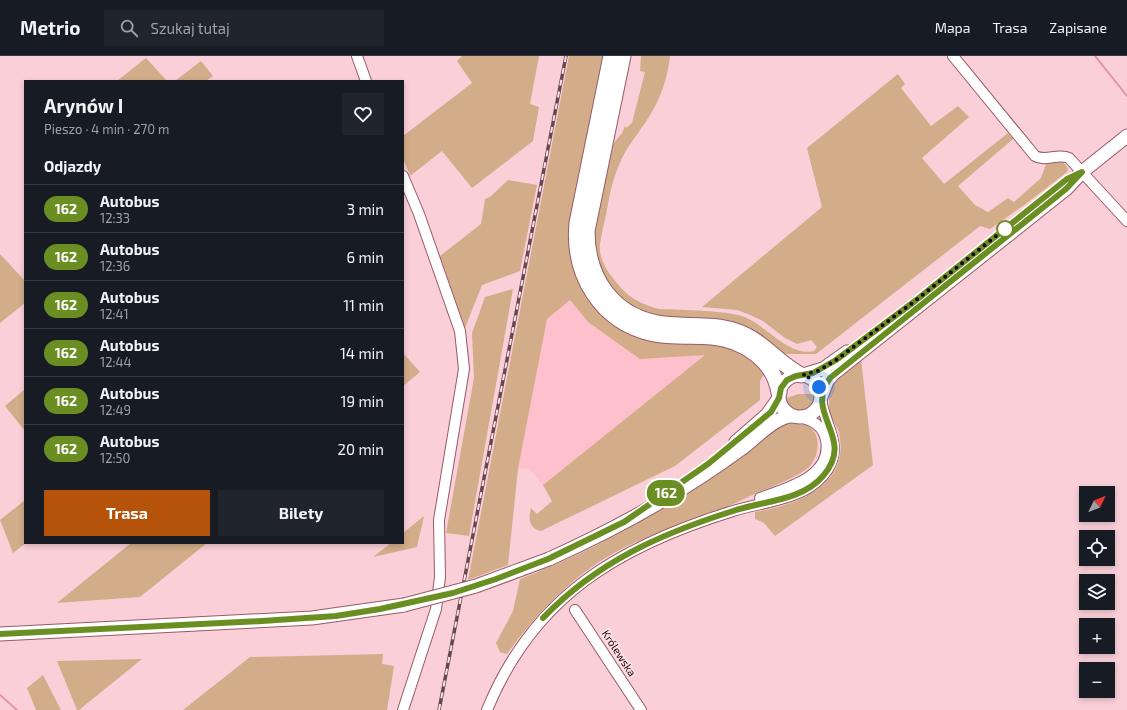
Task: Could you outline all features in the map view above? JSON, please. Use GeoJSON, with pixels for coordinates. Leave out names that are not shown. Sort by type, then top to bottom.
{"type":"FeatureCollection","features":[{"type":"Feature","properties":{"kind":"highway"},"geometry":{"type":"LineString","coordinates":[[611,56],[577,223],[577,253],[583,277],[592,293],[606,310],[622,322],[638,330],[667,336],[723,339],[749,349],[768,365],[777,382],[779,396]]}},
{"type":"Feature","properties":{"kind":"highway"},"geometry":{"type":"LineString","coordinates":[[623,56],[587,231],[588,254],[598,280],[607,294],[618,306],[639,318],[664,324],[709,325],[736,331],[761,343],[788,368],[802,375]]}},
{"type":"Feature","properties":{"kind":"main road"},"geometry":{"type":"LineString","coordinates":[[0,634],[312,618],[404,605],[476,586],[548,559],[673,496],[741,449],[770,426],[787,416],[797,417],[811,414],[815,411],[827,381],[833,374],[1066,189],[1082,172],[1127,136]]}},
{"type":"Feature","properties":{"kind":"main road"},"geometry":{"type":"LineString","coordinates":[[624,522],[730,447],[767,415],[787,380],[818,371],[836,360],[915,301],[1067,179],[1082,172]]}},
{"type":"Feature","properties":{"kind":"main road"},"geometry":{"type":"LineString","coordinates":[[802,375],[816,383],[821,399]]}},
{"type":"Feature","properties":{"kind":"main road"},"geometry":{"type":"LineString","coordinates":[[779,396],[782,407],[797,417]]}},
{"type":"Feature","properties":{"kind":"street"},"geometry":{"type":"LineString","coordinates":[[357,56],[366,80]]}},
{"type":"Feature","properties":{"kind":"street"},"geometry":{"type":"LineString","coordinates":[[953,56],[1035,156],[1040,158],[1066,156],[1127,221]]}},
{"type":"Feature","properties":{"kind":"street"},"geometry":{"type":"LineString","coordinates":[[402,710],[436,609],[440,577],[439,520],[464,369],[460,331],[419,214],[404,178]]}},
{"type":"Feature","properties":{"kind":"street"},"geometry":{"type":"LineString","coordinates":[[734,510],[797,493],[815,484],[827,471],[832,460],[834,444],[833,434],[824,414],[821,399]]}},
{"type":"Feature","properties":{"kind":"street"},"geometry":{"type":"LineString","coordinates":[[487,710],[509,665],[543,618],[578,585],[620,557],[674,532],[734,510],[803,481],[819,467],[826,451],[826,441],[823,431],[815,422],[797,417]]}},
{"type":"Feature","properties":{"kind":"street","name":"Królewska"},"geometry":{"type":"LineString","coordinates":[[575,610],[641,710]]}},
{"type":"Feature","properties":{"kind":"shaded area"},"geometry":{"type":"Polygon","coordinates":[[[462,56],[539,56],[530,104],[539,107],[533,141],[472,188],[442,151],[410,176],[404,161],[404,135],[472,83],[457,61],[462,56]]]}},
{"type":"Feature","properties":{"kind":"shaded area"},"geometry":{"type":"Polygon","coordinates":[[[569,56],[605,56],[584,289],[698,341],[738,349],[766,371],[760,381],[760,400],[675,466],[541,531],[537,530],[530,522],[531,508],[537,514],[552,501],[543,485],[705,355],[640,359],[588,322],[570,300],[547,319],[518,469],[508,565],[468,580],[569,56]]]}},
{"type":"Feature","properties":{"kind":"shaded area"},"geometry":{"type":"Polygon","coordinates":[[[641,56],[670,56],[665,83],[660,96],[650,115],[622,157],[614,177],[600,244],[601,256],[605,266],[614,280],[630,296],[642,303],[659,309],[704,311],[739,315],[747,318],[788,346],[797,350],[805,352],[814,351],[817,347],[811,340],[797,344],[785,338],[763,321],[737,310],[702,307],[822,207],[807,148],[898,74],[905,84],[901,88],[931,126],[958,106],[969,117],[922,158],[944,184],[1008,133],[1013,139],[958,186],[975,205],[988,212],[1008,198],[1014,202],[1041,178],[1046,164],[1063,162],[1068,168],[1067,172],[990,229],[980,226],[816,354],[784,354],[646,317],[611,293],[590,241],[609,149],[622,133],[625,126],[626,128],[632,123],[645,72],[640,71],[641,56]]]}},
{"type":"Feature","properties":{"kind":"shaded area"},"geometry":{"type":"Polygon","coordinates":[[[146,58],[166,80],[118,80],[146,58]]]}},
{"type":"Feature","properties":{"kind":"shaded area"},"geometry":{"type":"Polygon","coordinates":[[[201,61],[213,76],[207,80],[176,80],[201,61]]]}},
{"type":"Feature","properties":{"kind":"shaded area"},"geometry":{"type":"Polygon","coordinates":[[[508,180],[537,185],[520,271],[482,285],[465,328],[440,256],[481,224],[485,199],[490,197],[508,180]]]}},
{"type":"Feature","properties":{"kind":"shaded area"},"geometry":{"type":"Polygon","coordinates":[[[0,254],[24,280],[24,304],[0,323],[0,254]]]}},
{"type":"Feature","properties":{"kind":"shaded area"},"geometry":{"type":"Polygon","coordinates":[[[513,289],[469,536],[446,533],[474,378],[472,333],[485,297],[513,289]]]}},
{"type":"Feature","properties":{"kind":"shaded area"},"geometry":{"type":"Polygon","coordinates":[[[570,300],[588,322],[705,355],[543,485],[529,468],[518,469],[547,319],[570,300]]]}},
{"type":"Feature","properties":{"kind":"shaded area"},"geometry":{"type":"Polygon","coordinates":[[[404,354],[420,372],[404,385],[404,354]]]}},
{"type":"Feature","properties":{"kind":"shaded area"},"geometry":{"type":"Polygon","coordinates":[[[861,359],[873,465],[775,536],[764,523],[755,519],[755,512],[771,509],[803,498],[817,490],[829,479],[837,467],[841,451],[839,433],[831,417],[829,409],[831,383],[861,359]]]}},
{"type":"Feature","properties":{"kind":"shaded area"},"geometry":{"type":"Polygon","coordinates":[[[24,390],[24,430],[5,406],[24,390]]]}},
{"type":"Feature","properties":{"kind":"shaded area"},"geometry":{"type":"Polygon","coordinates":[[[798,394],[816,394],[811,405],[802,410],[797,410],[788,404],[785,399],[798,394]]]}},
{"type":"Feature","properties":{"kind":"shaded area"},"geometry":{"type":"Polygon","coordinates":[[[791,423],[807,426],[813,430],[816,435],[818,446],[817,452],[809,467],[779,484],[719,510],[650,536],[617,551],[599,562],[564,589],[534,620],[507,654],[500,652],[496,643],[513,611],[520,579],[551,567],[624,530],[690,489],[775,430],[783,425],[791,423]]]}},
{"type":"Feature","properties":{"kind":"shaded area"},"geometry":{"type":"Polygon","coordinates":[[[24,501],[25,544],[13,553],[0,520],[24,501]]]}},
{"type":"Feature","properties":{"kind":"shaded area"},"geometry":{"type":"Polygon","coordinates":[[[424,516],[417,547],[373,557],[390,544],[404,544],[404,532],[424,516]]]}},
{"type":"Feature","properties":{"kind":"shaded area"},"geometry":{"type":"Polygon","coordinates":[[[130,544],[206,544],[140,597],[57,603],[130,544]]]}},
{"type":"Feature","properties":{"kind":"shaded area"},"geometry":{"type":"Polygon","coordinates":[[[383,654],[382,664],[394,666],[387,710],[183,710],[250,657],[383,654]]]}},
{"type":"Feature","properties":{"kind":"shaded area"},"geometry":{"type":"Polygon","coordinates":[[[142,659],[79,710],[77,710],[57,661],[142,659]]]}},
{"type":"Feature","properties":{"kind":"shaded area"},"geometry":{"type":"Polygon","coordinates":[[[43,675],[61,710],[36,710],[27,688],[43,675]]]}},
{"type":"Feature","properties":{"kind":"waterway"},"geometry":{"type":"LineString","coordinates":[[1095,56],[1127,96]]}},
{"type":"Feature","properties":{"kind":"waterway"},"geometry":{"type":"LineString","coordinates":[[0,695],[17,710]]}},
{"type":"Feature","properties":{"kind":"railway"},"geometry":{"type":"LineString","coordinates":[[439,710],[566,56]]}},
{"type":"Feature","properties":{"kind":"bus line","name":"162"},"geometry":{"type":"LineString","coordinates":[[0,634],[336,616],[404,605],[453,593],[522,570],[548,559],[576,547],[624,522],[708,464],[771,412],[779,398],[779,393],[783,383],[791,377],[813,373],[823,369],[836,360],[915,301],[1067,179],[1082,172],[1071,185],[833,374],[827,381],[821,400],[823,412],[833,434],[834,453],[827,471],[819,480],[804,490],[788,497],[734,510],[674,532],[635,549],[586,579],[565,596],[543,618]]}},
{"type":"Feature","properties":{"kind":"route"},"geometry":{"type":"LineString","coordinates":[[819,387],[812,379],[803,375],[823,369],[836,360],[915,301],[1005,229]]}}]}
